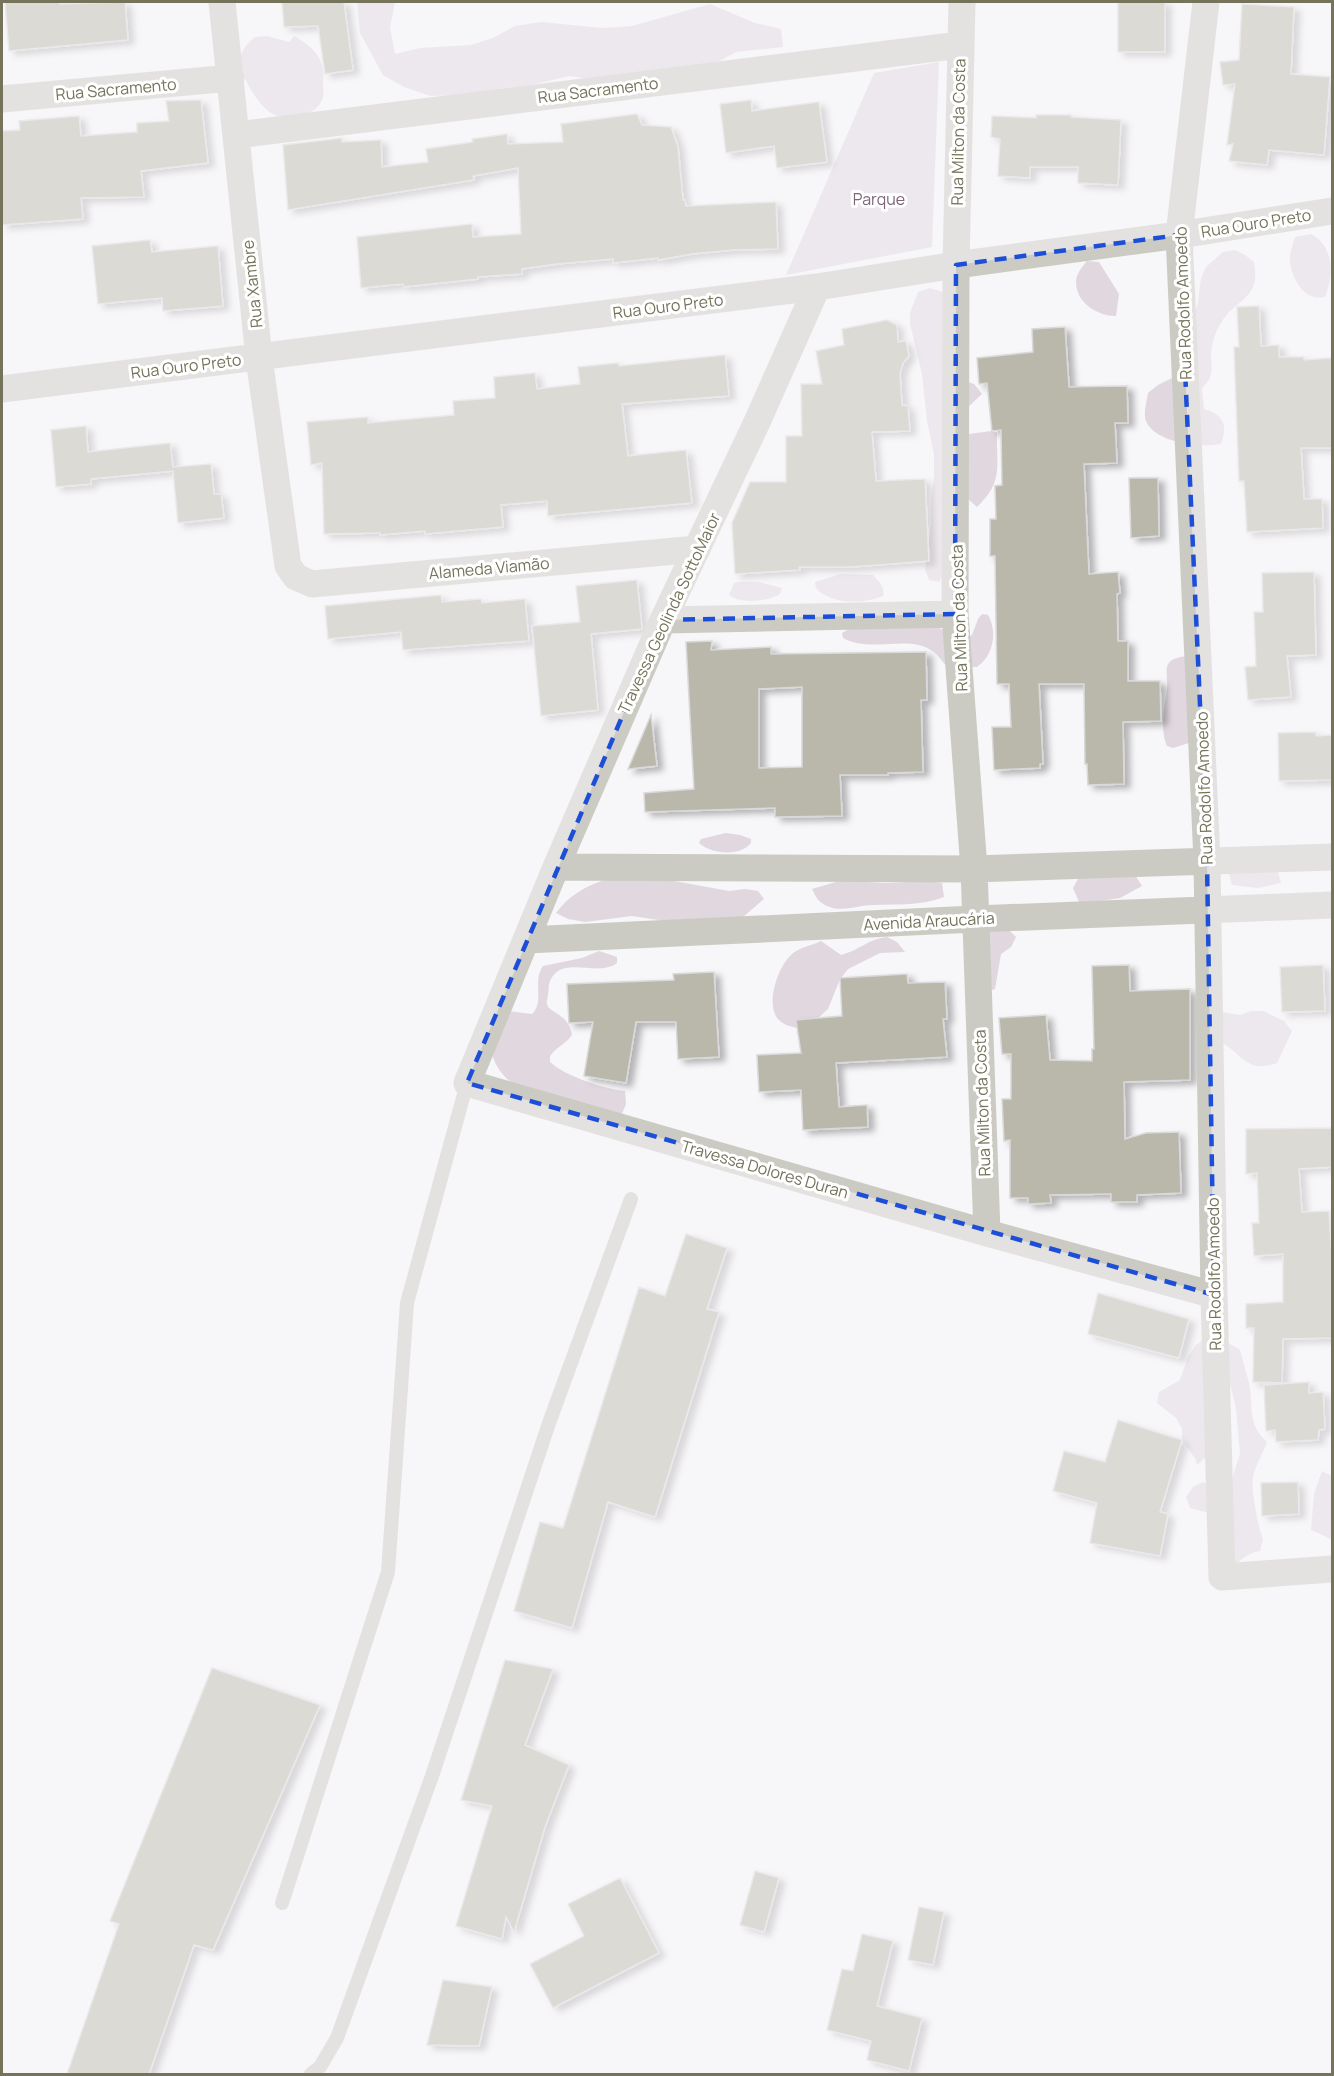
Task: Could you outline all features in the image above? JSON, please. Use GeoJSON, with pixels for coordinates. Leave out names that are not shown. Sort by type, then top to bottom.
{"type":"FeatureCollection","features":[{"type":"Feature","properties":{"kind":"street","name":"Rua Xambre"},"geometry":{"type":"LineString","coordinates":[[222,2],[259,358],[288,566]]}},
{"type":"Feature","properties":{"kind":"street","name":"Rua Milton da Costa"},"geometry":{"type":"LineString","coordinates":[[962,2],[956,265],[956,614],[974,869],[987,1233]]}},
{"type":"Feature","properties":{"kind":"street","name":"Rua Rodolfo Amoedo"},"geometry":{"type":"LineString","coordinates":[[1206,2],[1179,235],[1207,861],[1214,1295],[1222,1577],[1332,1569]]}},
{"type":"Feature","properties":{"kind":"street","name":"Rua Sacramento"},"geometry":{"type":"LineString","coordinates":[[237,135],[960,45]]}},
{"type":"Feature","properties":{"kind":"street","name":"Rua Sacramento"},"geometry":{"type":"LineString","coordinates":[[2,99],[231,78]]}},
{"type":"Feature","properties":{"kind":"street","name":"Rua Ouro Preto"},"geometry":{"type":"LineString","coordinates":[[2,388],[259,358],[817,287],[956,265],[1179,235],[1332,210]]}},
{"type":"Feature","properties":{"kind":"street","name":"Travessa Geolinda SottoMaior"},"geometry":{"type":"LineString","coordinates":[[526,940],[663,620],[757,422],[817,287]]}},
{"type":"Feature","properties":{"kind":"street","name":"Alameda Viamão"},"geometry":{"type":"LineString","coordinates":[[288,566],[296,577],[312,584],[697,549]]}},
{"type":"Feature","properties":{"kind":"street"},"geometry":{"type":"LineString","coordinates":[[663,620],[956,614]]}},
{"type":"Feature","properties":{"kind":"street"},"geometry":{"type":"LineString","coordinates":[[556,867],[974,869],[1332,857]]}},
{"type":"Feature","properties":{"kind":"street","name":"Avenida Araucária"},"geometry":{"type":"LineString","coordinates":[[526,940],[1332,905]]}},
{"type":"Feature","properties":{"kind":"street"},"geometry":{"type":"LineString","coordinates":[[466,1083],[526,940]]}},
{"type":"Feature","properties":{"kind":"street","name":"Travessa Dolores Duran"},"geometry":{"type":"LineString","coordinates":[[466,1083],[987,1233],[1214,1295]]}},
{"type":"Feature","properties":{"kind":"lane"},"geometry":{"type":"LineString","coordinates":[[282,1903],[388,1572],[407,1303],[466,1083]]}},
{"type":"Feature","properties":{"kind":"lane"},"geometry":{"type":"LineString","coordinates":[[311,2074],[320,2067],[337,2038],[432,1776],[549,1423],[631,1198]]}},
{"type":"Feature","properties":{"kind":"highlighted area"},"geometry":{"type":"Polygon","coordinates":[[[1179,235],[1207,861],[1214,1295],[467,1083],[663,620],[955,614],[956,265],[1179,235]]]}},
{"type":"Feature","properties":{"kind":"green space"},"geometry":{"type":"Polygon","coordinates":[[[357,2],[395,2],[390,27],[395,54],[420,48],[471,45],[493,38],[515,26],[541,22],[603,28],[632,26],[710,4],[755,23],[781,29],[783,47],[736,52],[716,63],[595,80],[570,76],[478,94],[431,96],[404,87],[383,75],[360,33],[357,2]]]}},
{"type":"Feature","properties":{"kind":"green space"},"geometry":{"type":"Polygon","coordinates":[[[267,36],[289,42],[294,36],[317,55],[323,68],[323,97],[320,104],[309,113],[295,118],[273,114],[256,98],[247,82],[241,67],[242,53],[255,37],[267,36]]]}},
{"type":"Feature","properties":{"kind":"green space","name":"Parque"},"geometry":{"type":"Polygon","coordinates":[[[939,62],[932,247],[786,275],[874,73],[939,62]]]}},
{"type":"Feature","properties":{"kind":"green space"},"geometry":{"type":"Polygon","coordinates":[[[1311,234],[1324,246],[1330,261],[1330,279],[1325,297],[1310,295],[1304,291],[1295,279],[1290,263],[1291,248],[1295,237],[1311,234]]]}},
{"type":"Feature","properties":{"kind":"green space"},"geometry":{"type":"Polygon","coordinates":[[[1235,250],[1254,262],[1254,284],[1251,292],[1233,308],[1217,330],[1211,350],[1211,374],[1202,388],[1204,409],[1216,414],[1223,422],[1224,431],[1221,444],[1191,444],[1168,439],[1151,428],[1146,421],[1148,393],[1180,374],[1198,302],[1201,278],[1206,267],[1223,252],[1235,250]]]}},
{"type":"Feature","properties":{"kind":"green space"},"geometry":{"type":"Polygon","coordinates":[[[1087,261],[1099,262],[1119,294],[1116,316],[1095,311],[1080,296],[1076,279],[1087,261]]]}},
{"type":"Feature","properties":{"kind":"green space"},"geometry":{"type":"Polygon","coordinates":[[[930,288],[943,292],[962,380],[974,384],[982,394],[965,410],[969,434],[992,431],[997,433],[995,481],[986,498],[977,507],[968,499],[946,571],[939,582],[929,580],[925,569],[931,525],[934,454],[927,421],[922,374],[910,324],[910,313],[918,292],[930,288]]]}},
{"type":"Feature","properties":{"kind":"green space"},"geometry":{"type":"Polygon","coordinates":[[[841,574],[873,575],[882,587],[883,596],[866,601],[838,600],[822,594],[816,588],[815,582],[841,574]]]}},
{"type":"Feature","properties":{"kind":"green space"},"geometry":{"type":"Polygon","coordinates":[[[759,582],[782,588],[780,594],[775,597],[747,601],[729,595],[734,583],[759,582]]]}},
{"type":"Feature","properties":{"kind":"green space"},"geometry":{"type":"Polygon","coordinates":[[[982,614],[988,615],[993,636],[987,657],[977,667],[947,666],[934,652],[913,644],[866,644],[843,638],[842,633],[859,623],[919,621],[967,638],[972,635],[982,614]]]}},
{"type":"Feature","properties":{"kind":"green space"},"geometry":{"type":"Polygon","coordinates":[[[1186,656],[1195,741],[1173,748],[1167,746],[1163,732],[1167,669],[1172,660],[1186,656]]]}},
{"type":"Feature","properties":{"kind":"green space"},"geometry":{"type":"Polygon","coordinates":[[[726,833],[751,839],[751,843],[733,852],[718,852],[699,843],[701,839],[726,833]]]}},
{"type":"Feature","properties":{"kind":"green space"},"geometry":{"type":"Polygon","coordinates":[[[1228,871],[1278,872],[1281,883],[1258,888],[1232,885],[1228,871]]]}},
{"type":"Feature","properties":{"kind":"green space"},"geometry":{"type":"Polygon","coordinates":[[[1135,875],[1142,886],[1120,898],[1080,904],[1073,888],[1079,877],[1135,875]]]}},
{"type":"Feature","properties":{"kind":"green space"},"geometry":{"type":"Polygon","coordinates":[[[607,879],[674,881],[729,891],[745,889],[758,891],[764,899],[736,923],[672,922],[632,916],[585,922],[568,919],[556,913],[578,892],[607,879]]]}},
{"type":"Feature","properties":{"kind":"green space"},"geometry":{"type":"Polygon","coordinates":[[[848,881],[942,883],[944,897],[918,903],[867,905],[838,909],[821,903],[812,889],[848,881]]]}},
{"type":"Feature","properties":{"kind":"green space"},"geometry":{"type":"Polygon","coordinates":[[[1007,928],[1016,937],[1011,947],[1001,954],[995,989],[984,993],[985,930],[1007,928]]]}},
{"type":"Feature","properties":{"kind":"green space"},"geometry":{"type":"Polygon","coordinates":[[[887,937],[897,942],[905,952],[880,953],[848,969],[840,979],[828,1009],[819,1017],[807,1021],[798,1028],[786,1025],[777,1018],[773,1003],[775,985],[786,960],[794,952],[821,941],[841,955],[887,937]]]}},
{"type":"Feature","properties":{"kind":"green space"},"geometry":{"type":"Polygon","coordinates":[[[599,951],[617,957],[617,963],[600,968],[563,969],[556,973],[550,981],[548,1007],[567,1022],[572,1035],[552,1053],[550,1062],[585,1081],[625,1091],[626,1104],[621,1116],[517,1087],[501,1072],[491,1051],[508,1011],[532,1014],[536,1009],[538,978],[543,966],[582,958],[599,951]]]}},
{"type":"Feature","properties":{"kind":"green space"},"geometry":{"type":"Polygon","coordinates":[[[1215,1011],[1240,1015],[1251,1011],[1263,1011],[1284,1021],[1292,1031],[1277,1063],[1266,1066],[1250,1064],[1225,1044],[1216,1040],[1215,1011]]]}},
{"type":"Feature","properties":{"kind":"green space"},"geometry":{"type":"Polygon","coordinates":[[[1205,1338],[1223,1341],[1240,1350],[1249,1383],[1253,1421],[1260,1435],[1267,1442],[1253,1478],[1255,1509],[1263,1539],[1260,1551],[1251,1553],[1224,1571],[1208,1566],[1211,1556],[1213,1514],[1190,1508],[1186,1497],[1193,1487],[1203,1482],[1214,1488],[1229,1488],[1240,1454],[1236,1408],[1230,1384],[1206,1457],[1197,1465],[1182,1440],[1182,1429],[1176,1418],[1157,1403],[1159,1392],[1180,1380],[1188,1357],[1195,1346],[1205,1338]]]}},
{"type":"Feature","properties":{"kind":"green space"},"geometry":{"type":"Polygon","coordinates":[[[1322,1471],[1332,1476],[1331,1539],[1311,1530],[1314,1494],[1322,1471]]]}},
{"type":"Feature","properties":{"kind":"building"},"geometry":{"type":"Polygon","coordinates":[[[5,2],[60,2],[60,4],[125,2],[128,40],[9,51],[5,2]]]}},
{"type":"Feature","properties":{"kind":"building"},"geometry":{"type":"Polygon","coordinates":[[[282,2],[344,2],[353,70],[325,74],[318,26],[284,27],[282,2]]]}},
{"type":"Feature","properties":{"kind":"building"},"geometry":{"type":"Polygon","coordinates":[[[1118,2],[1165,2],[1165,52],[1118,52],[1118,2]]]}},
{"type":"Feature","properties":{"kind":"building"},"geometry":{"type":"Polygon","coordinates":[[[1242,4],[1294,7],[1291,74],[1330,77],[1324,155],[1269,150],[1267,165],[1229,161],[1233,144],[1227,145],[1235,84],[1223,85],[1220,62],[1239,60],[1242,4]]]}},
{"type":"Feature","properties":{"kind":"building"},"geometry":{"type":"Polygon","coordinates":[[[201,100],[208,163],[141,171],[144,197],[81,198],[83,219],[2,225],[2,131],[20,130],[19,121],[79,116],[81,136],[137,132],[137,123],[169,121],[166,101],[201,100]]]}},
{"type":"Feature","properties":{"kind":"building"},"geometry":{"type":"Polygon","coordinates":[[[751,100],[752,111],[819,102],[827,162],[777,168],[774,146],[726,153],[720,104],[751,100]]]}},
{"type":"Feature","properties":{"kind":"building"},"geometry":{"type":"Polygon","coordinates":[[[637,114],[642,125],[671,127],[678,147],[683,200],[686,206],[776,202],[778,249],[733,250],[658,260],[658,258],[613,263],[613,259],[557,264],[522,269],[522,274],[478,277],[478,279],[404,287],[403,284],[361,288],[357,237],[472,224],[473,237],[521,234],[518,168],[473,176],[474,180],[288,210],[283,145],[342,138],[342,142],[381,140],[382,167],[428,162],[426,149],[507,134],[508,144],[563,142],[561,124],[637,114]]]}},
{"type":"Feature","properties":{"kind":"building"},"geometry":{"type":"Polygon","coordinates":[[[1036,115],[1071,115],[1071,117],[1121,120],[1118,185],[1078,183],[1078,167],[1030,167],[1030,178],[998,176],[1000,139],[991,137],[992,116],[1036,118],[1036,115]]]}},
{"type":"Feature","properties":{"kind":"building"},"geometry":{"type":"Polygon","coordinates":[[[150,240],[152,252],[218,246],[223,306],[163,311],[162,298],[98,304],[92,246],[150,240]]]}},
{"type":"Feature","properties":{"kind":"building"},"geometry":{"type":"Polygon","coordinates":[[[1259,306],[1261,346],[1279,345],[1279,357],[1304,357],[1304,360],[1332,358],[1332,448],[1301,448],[1304,499],[1322,499],[1323,528],[1247,532],[1244,481],[1239,481],[1234,347],[1239,347],[1237,307],[1259,306]]]}},
{"type":"Feature","properties":{"kind":"building"},"geometry":{"type":"Polygon","coordinates":[[[887,320],[897,325],[898,342],[906,341],[909,356],[903,363],[900,374],[902,405],[908,406],[910,431],[872,432],[876,481],[925,479],[929,561],[851,567],[799,567],[800,570],[735,574],[732,523],[750,482],[786,482],[786,436],[802,436],[801,384],[822,384],[816,351],[844,345],[842,329],[887,320]]]}},
{"type":"Feature","properties":{"kind":"building"},"geometry":{"type":"Polygon","coordinates":[[[1065,327],[1069,387],[1127,386],[1128,423],[1115,423],[1117,463],[1084,464],[1089,574],[1118,572],[1120,593],[1117,594],[1118,641],[1128,641],[1128,681],[1160,681],[1161,721],[1123,722],[1124,784],[1088,785],[1087,764],[1085,764],[1084,684],[1039,684],[1043,764],[1040,764],[1040,768],[994,770],[992,727],[1011,727],[1009,684],[997,684],[995,556],[990,556],[990,519],[996,519],[995,486],[1002,485],[1001,430],[992,431],[987,383],[979,384],[977,358],[1033,352],[1032,329],[1065,327]]]}},
{"type":"Feature","properties":{"kind":"building"},"geometry":{"type":"Polygon","coordinates":[[[725,355],[729,396],[622,404],[628,456],[686,450],[692,503],[548,516],[547,501],[501,505],[503,527],[425,534],[425,531],[380,535],[380,533],[324,534],[322,463],[311,465],[307,422],[368,417],[368,423],[454,415],[453,401],[495,398],[494,377],[535,373],[537,389],[580,384],[578,367],[618,363],[619,366],[725,355]]]}},
{"type":"Feature","properties":{"kind":"building"},"geometry":{"type":"Polygon","coordinates":[[[86,426],[88,452],[170,443],[173,467],[211,464],[214,494],[221,494],[224,518],[178,523],[173,471],[91,479],[91,484],[56,487],[51,430],[86,426]]]}},
{"type":"Feature","properties":{"kind":"building"},"geometry":{"type":"Polygon","coordinates":[[[1129,478],[1158,478],[1159,536],[1131,538],[1129,478]]]}},
{"type":"Feature","properties":{"kind":"building"},"geometry":{"type":"Polygon","coordinates":[[[1314,572],[1316,655],[1287,656],[1291,697],[1248,700],[1245,667],[1256,666],[1254,612],[1263,612],[1262,573],[1314,572]]]}},
{"type":"Feature","properties":{"kind":"building"},"geometry":{"type":"Polygon","coordinates":[[[637,580],[642,629],[591,634],[598,710],[541,716],[532,626],[580,622],[576,586],[637,580]]]}},
{"type":"Feature","properties":{"kind":"building"},"geometry":{"type":"Polygon","coordinates":[[[441,595],[442,602],[481,599],[482,603],[525,599],[529,641],[403,650],[401,632],[328,639],[325,606],[441,595]]]}},
{"type":"Feature","properties":{"kind":"building"},"geometry":{"type":"Polygon","coordinates":[[[712,641],[711,650],[771,647],[771,654],[926,652],[927,700],[921,700],[923,772],[840,775],[842,816],[775,817],[775,808],[645,812],[644,793],[694,789],[686,642],[712,641]],[[802,687],[759,689],[759,768],[802,767],[802,687]]]}},
{"type":"Feature","properties":{"kind":"building"},"geometry":{"type":"Polygon","coordinates":[[[651,715],[657,766],[628,769],[651,715]]]}},
{"type":"Feature","properties":{"kind":"building"},"geometry":{"type":"Polygon","coordinates":[[[1316,732],[1316,736],[1332,735],[1332,780],[1279,781],[1278,733],[1316,732]]]}},
{"type":"Feature","properties":{"kind":"building"},"geometry":{"type":"Polygon","coordinates":[[[1129,965],[1130,991],[1190,989],[1190,1080],[1124,1082],[1125,1139],[1146,1133],[1179,1132],[1181,1193],[1137,1195],[1137,1202],[1111,1202],[1111,1194],[1050,1195],[1051,1203],[1028,1204],[1028,1198],[1010,1198],[1010,1140],[1004,1141],[1002,1099],[1011,1099],[1011,1054],[1002,1054],[999,1018],[1046,1015],[1050,1060],[1092,1061],[1092,1049],[1094,1049],[1092,966],[1129,965]]]}},
{"type":"Feature","properties":{"kind":"building"},"geometry":{"type":"Polygon","coordinates":[[[1323,965],[1325,1011],[1282,1012],[1280,967],[1323,965]]]}},
{"type":"Feature","properties":{"kind":"building"},"geometry":{"type":"Polygon","coordinates":[[[714,972],[719,1057],[678,1059],[676,1022],[636,1022],[626,1083],[584,1076],[593,1022],[569,1023],[567,984],[674,980],[673,974],[714,972]]]}},
{"type":"Feature","properties":{"kind":"building"},"geometry":{"type":"Polygon","coordinates":[[[907,974],[908,983],[945,982],[947,1019],[943,1019],[947,1057],[836,1063],[839,1107],[867,1105],[868,1127],[803,1130],[801,1090],[759,1092],[757,1055],[801,1053],[796,1020],[842,1016],[840,978],[907,974]]]}},
{"type":"Feature","properties":{"kind":"building"},"geometry":{"type":"Polygon","coordinates":[[[1332,1128],[1332,1167],[1299,1169],[1302,1212],[1329,1211],[1332,1260],[1332,1338],[1283,1339],[1282,1383],[1253,1382],[1254,1328],[1246,1328],[1246,1304],[1283,1302],[1283,1254],[1254,1256],[1252,1223],[1259,1223],[1257,1173],[1246,1174],[1246,1129],[1332,1128]]]}},
{"type":"Feature","properties":{"kind":"building"},"geometry":{"type":"Polygon","coordinates":[[[686,1234],[727,1248],[707,1309],[719,1312],[655,1517],[608,1502],[572,1628],[514,1611],[540,1522],[563,1528],[639,1287],[665,1296],[686,1234]]]}},
{"type":"Feature","properties":{"kind":"building"},"geometry":{"type":"Polygon","coordinates":[[[1098,1293],[1189,1319],[1179,1358],[1088,1334],[1098,1293]]]}},
{"type":"Feature","properties":{"kind":"building"},"geometry":{"type":"Polygon","coordinates":[[[1309,1382],[1309,1393],[1323,1392],[1325,1429],[1319,1430],[1318,1440],[1276,1442],[1275,1430],[1266,1431],[1264,1385],[1309,1382]]]}},
{"type":"Feature","properties":{"kind":"building"},"geometry":{"type":"Polygon","coordinates":[[[1118,1420],[1182,1440],[1160,1512],[1168,1514],[1160,1556],[1090,1543],[1097,1503],[1053,1491],[1064,1451],[1105,1462],[1118,1420]]]}},
{"type":"Feature","properties":{"kind":"building"},"geometry":{"type":"Polygon","coordinates":[[[1298,1482],[1299,1514],[1262,1516],[1261,1483],[1298,1482]]]}},
{"type":"Feature","properties":{"kind":"building"},"geometry":{"type":"Polygon","coordinates":[[[505,1660],[553,1669],[525,1745],[569,1765],[545,1827],[514,1932],[506,1917],[502,1939],[456,1926],[492,1806],[461,1800],[505,1660]]]}},
{"type":"Feature","properties":{"kind":"building"},"geometry":{"type":"Polygon","coordinates":[[[212,1668],[320,1705],[213,1950],[194,1945],[149,2074],[67,2074],[119,1924],[110,1921],[212,1668]]]}},
{"type":"Feature","properties":{"kind":"building"},"geometry":{"type":"Polygon","coordinates":[[[755,1871],[779,1878],[764,1932],[740,1925],[755,1871]]]}},
{"type":"Feature","properties":{"kind":"building"},"geometry":{"type":"Polygon","coordinates":[[[620,1878],[659,1953],[553,2008],[530,1964],[584,1936],[568,1904],[620,1878]]]}},
{"type":"Feature","properties":{"kind":"building"},"geometry":{"type":"Polygon","coordinates":[[[919,1907],[944,1912],[933,1965],[908,1960],[919,1907]]]}},
{"type":"Feature","properties":{"kind":"building"},"geometry":{"type":"Polygon","coordinates":[[[862,1934],[893,1941],[877,2006],[922,2018],[909,2071],[867,2060],[871,2041],[827,2030],[842,1969],[853,1971],[862,1934]]]}},
{"type":"Feature","properties":{"kind":"building"},"geometry":{"type":"Polygon","coordinates":[[[443,1980],[492,1987],[479,2046],[427,2045],[443,1980]]]}}]}
